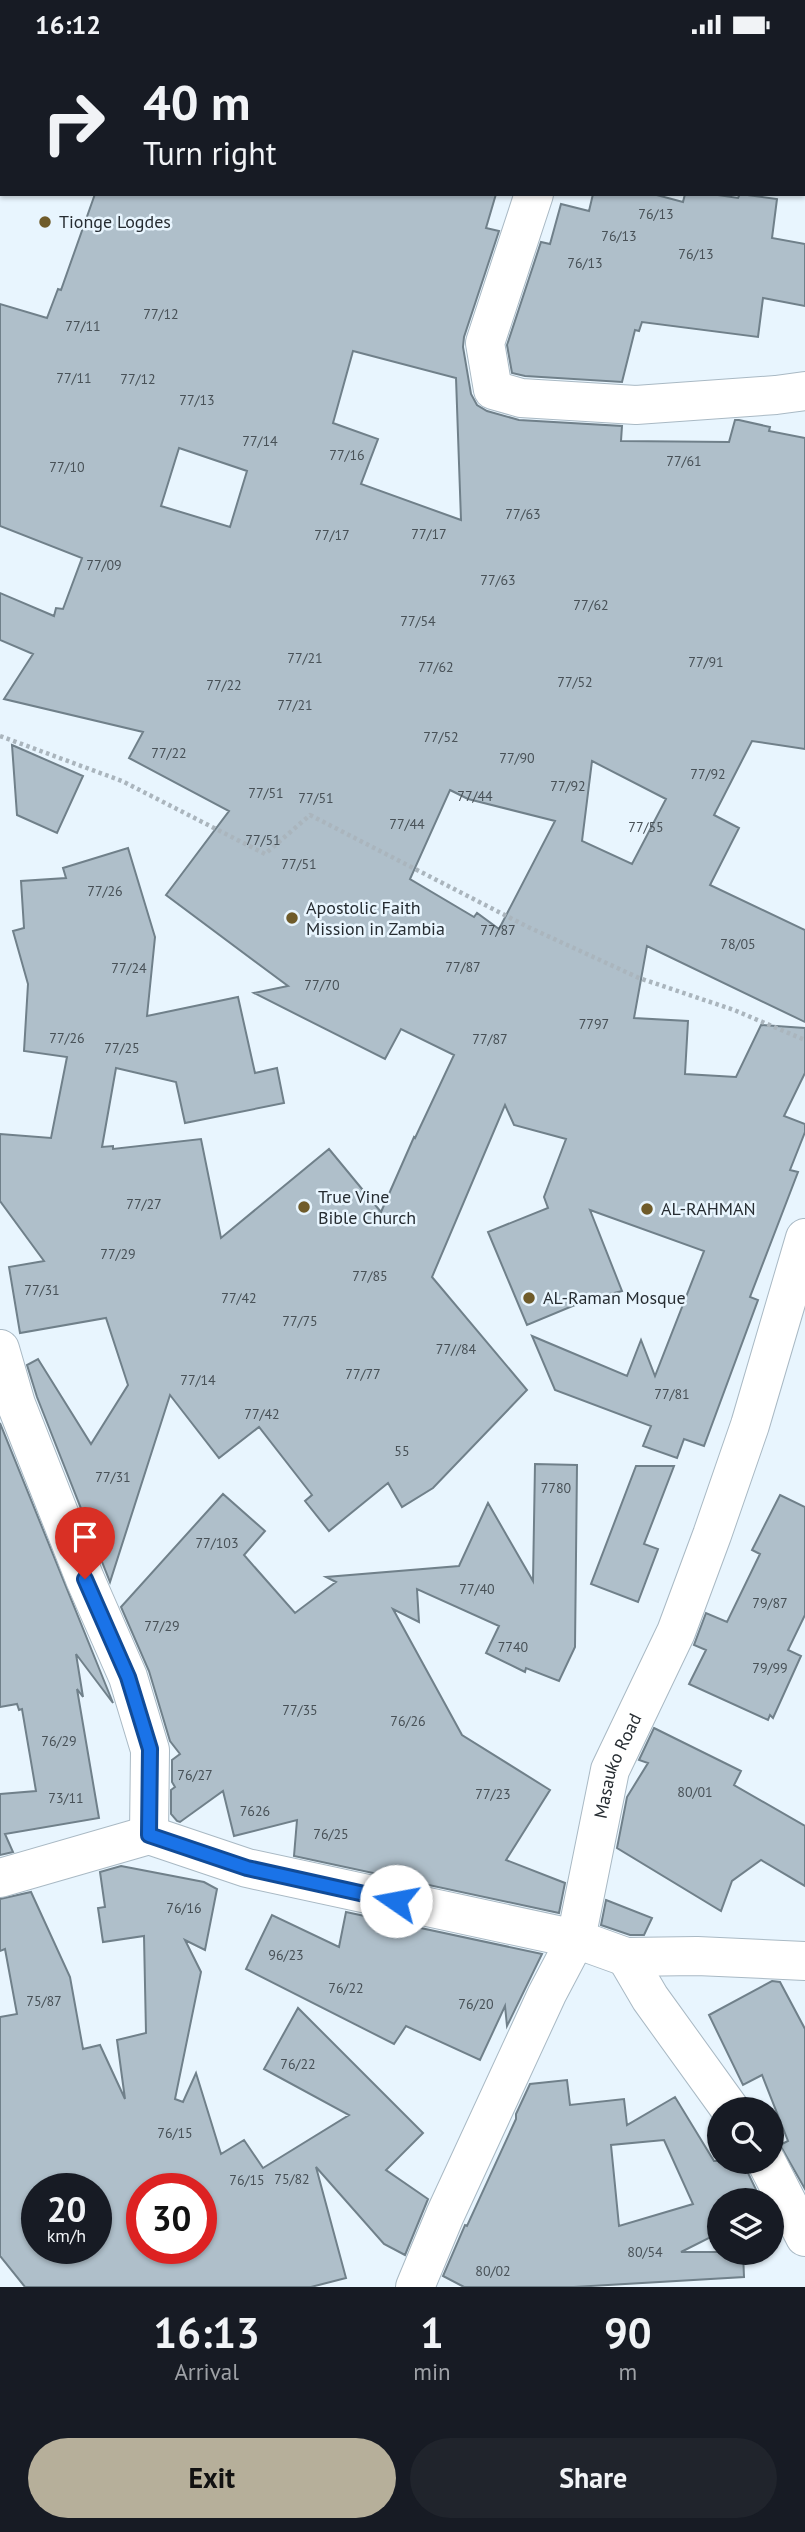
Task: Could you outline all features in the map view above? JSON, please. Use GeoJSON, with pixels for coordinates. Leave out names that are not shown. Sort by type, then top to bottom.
{"type":"FeatureCollection","features":[{"type":"Feature","properties":{"kind":"street"},"geometry":{"type":"LineString","coordinates":[[533,196],[485,343],[493,390],[521,398],[636,405],[805,391]]}},
{"type":"Feature","properties":{"kind":"street","name":"Masauko Road"},"geometry":{"type":"LineString","coordinates":[[415,2287],[547,1994],[576,1940],[610,1770],[676,1632],[703,1560],[750,1425],[805,1238]]}},
{"type":"Feature","properties":{"kind":"street"},"geometry":{"type":"LineString","coordinates":[[0,1349],[16,1404],[80,1567],[128,1677],[150,1749],[149,1835]]}},
{"type":"Feature","properties":{"kind":"street"},"geometry":{"type":"LineString","coordinates":[[0,1878],[149,1835],[247,1868],[576,1940],[626,1957],[697,1956],[805,1961]]}},
{"type":"Feature","properties":{"kind":"street"},"geometry":{"type":"LineString","coordinates":[[626,1957],[650,1998],[721,2097]]}},
{"type":"Feature","properties":{"kind":"street"},"geometry":{"type":"LineString","coordinates":[[773,2174],[805,2237]]}},
{"type":"Feature","properties":{"kind":"path"},"geometry":{"type":"LineString","coordinates":[[0,736],[122,782],[265,854],[310,815],[528,927],[639,978],[734,1010],[805,1040]]}},
{"type":"Feature","properties":{"kind":"building"},"geometry":{"type":"Polygon","coordinates":[[[94,196],[495,196],[486,228],[499,231],[463,347],[471,394],[477,405],[487,411],[519,420],[622,426],[621,441],[729,442],[735,420],[770,427],[769,431],[805,438],[805,749],[752,741],[714,815],[739,828],[710,885],[805,930],[805,1022],[647,946],[634,1018],[688,1021],[685,1074],[736,1077],[761,1025],[805,1028],[805,1073],[784,1116],[805,1124],[805,1132],[790,1170],[798,1172],[750,1297],[758,1300],[704,1446],[684,1439],[677,1458],[643,1446],[651,1426],[555,1390],[532,1336],[627,1376],[641,1340],[655,1376],[704,1251],[590,1210],[622,1291],[587,1300],[527,1325],[488,1232],[548,1208],[544,1197],[566,1139],[514,1125],[505,1105],[432,1277],[527,1390],[433,1488],[402,1507],[388,1483],[329,1531],[305,1501],[312,1495],[259,1427],[219,1458],[170,1395],[110,1582],[27,1365],[38,1359],[91,1444],[128,1385],[106,1318],[20,1333],[9,1267],[44,1261],[0,1201],[0,1134],[51,1138],[67,1057],[24,1051],[28,984],[13,931],[24,928],[21,881],[66,878],[63,868],[128,848],[155,937],[147,1016],[238,997],[255,1073],[277,1068],[284,1103],[185,1123],[176,1082],[116,1068],[102,1147],[113,1146],[113,1149],[201,1139],[221,1238],[329,1149],[381,1212],[454,1055],[401,1029],[385,1059],[254,993],[288,986],[166,895],[229,811],[129,758],[143,732],[4,699],[33,654],[0,640],[0,593],[54,616],[56,608],[63,609],[82,558],[0,526],[0,304],[47,318],[58,289],[61,290],[94,196]],[[353,351],[333,423],[378,439],[361,484],[461,520],[456,378],[353,351]],[[179,448],[161,506],[230,527],[247,471],[179,448]],[[592,761],[582,841],[632,864],[666,799],[592,761]],[[450,790],[410,879],[474,917],[477,913],[499,929],[555,821],[468,799],[450,790]]]}},
{"type":"Feature","properties":{"kind":"building"},"geometry":{"type":"Polygon","coordinates":[[[593,196],[660,196],[683,202],[684,196],[755,196],[777,199],[772,238],[805,244],[805,306],[763,298],[758,337],[642,322],[639,331],[635,330],[622,382],[512,373],[507,345],[541,242],[550,244],[561,204],[589,211],[593,196]]]}},
{"type":"Feature","properties":{"kind":"building"},"geometry":{"type":"Polygon","coordinates":[[[12,745],[83,776],[57,833],[17,815],[12,745]]]}},
{"type":"Feature","properties":{"kind":"building"},"geometry":{"type":"Polygon","coordinates":[[[0,1423],[113,1703],[76,1654],[83,1697],[77,1689],[99,1818],[5,1834],[13,1852],[0,1855],[0,1794],[36,1791],[22,1709],[19,1710],[17,1704],[0,1707],[0,1423]]]}},
{"type":"Feature","properties":{"kind":"building"},"geometry":{"type":"Polygon","coordinates":[[[535,1464],[577,1465],[575,1647],[559,1681],[526,1668],[525,1672],[486,1653],[499,1626],[417,1589],[419,1622],[393,1609],[462,1735],[550,1790],[506,1860],[565,1883],[559,1913],[294,1856],[297,1820],[234,1836],[223,1791],[180,1822],[177,1821],[171,1814],[171,1790],[175,1787],[172,1782],[172,1760],[180,1754],[170,1741],[149,1671],[121,1607],[223,1494],[265,1531],[244,1555],[295,1613],[336,1582],[326,1577],[459,1566],[488,1503],[533,1581],[535,1464]]]}},
{"type":"Feature","properties":{"kind":"building"},"geometry":{"type":"Polygon","coordinates":[[[636,1466],[674,1466],[644,1544],[658,1549],[638,1602],[591,1584],[636,1466]]]}},
{"type":"Feature","properties":{"kind":"building"},"geometry":{"type":"Polygon","coordinates":[[[780,1495],[805,1507],[805,1615],[788,1650],[801,1656],[773,1718],[770,1715],[768,1720],[689,1684],[706,1650],[694,1645],[706,1613],[727,1622],[760,1554],[752,1550],[780,1495]]]}},
{"type":"Feature","properties":{"kind":"building"},"geometry":{"type":"Polygon","coordinates":[[[654,1728],[741,1771],[734,1785],[805,1826],[805,1886],[761,1860],[732,1881],[721,1911],[617,1848],[627,1797],[648,1763],[639,1760],[654,1728]]]}},
{"type":"Feature","properties":{"kind":"building"},"geometry":{"type":"Polygon","coordinates":[[[121,1866],[204,1882],[217,1889],[205,1950],[185,1940],[201,1972],[175,2099],[183,2102],[196,2073],[221,2154],[244,2140],[263,2168],[349,2115],[264,2069],[298,2008],[423,2133],[386,2170],[428,2199],[405,2255],[384,2244],[316,2167],[346,2278],[311,2287],[25,2287],[0,2256],[0,2017],[17,2014],[5,1949],[0,1951],[0,1899],[31,1892],[70,1977],[83,2049],[100,2045],[125,2099],[117,2040],[146,2033],[144,1936],[103,1942],[98,1908],[105,1907],[100,1872],[121,1866]]]}},
{"type":"Feature","properties":{"kind":"building"},"geometry":{"type":"Polygon","coordinates":[[[606,1900],[652,1918],[644,1935],[630,1935],[601,1925],[606,1900]]]}},
{"type":"Feature","properties":{"kind":"building"},"geometry":{"type":"Polygon","coordinates":[[[346,1912],[542,1954],[507,2026],[505,2006],[480,2060],[406,2026],[394,2044],[246,1969],[272,1915],[339,1947],[346,1912]]]}},
{"type":"Feature","properties":{"kind":"building"},"geometry":{"type":"Polygon","coordinates":[[[772,1981],[780,1982],[805,2029],[805,2189],[784,2152],[784,2143],[788,2141],[784,2131],[784,2097],[771,2097],[762,2075],[743,2085],[709,2015],[772,1981]]]}},
{"type":"Feature","properties":{"kind":"building"},"geometry":{"type":"Polygon","coordinates":[[[567,2080],[570,2105],[624,2099],[627,2125],[675,2097],[707,2150],[707,2174],[748,2174],[755,2188],[707,2188],[707,2239],[681,2252],[707,2252],[707,2265],[744,2265],[744,2277],[574,2287],[464,2287],[443,2276],[530,2084],[567,2080]],[[664,2140],[611,2145],[619,2226],[693,2204],[664,2140]]]}},
{"type":"Feature","properties":{"kind":"place","name":"Tionge Logdes"},"geometry":{"type":"Point","coordinates":[45,222]}},
{"type":"Feature","properties":{"kind":"place","name":"Apostolic Faith Mission in Zambia"},"geometry":{"type":"Point","coordinates":[292,918]}},
{"type":"Feature","properties":{"kind":"place","name":"True Vine Bible Church"},"geometry":{"type":"Point","coordinates":[304,1207]}},
{"type":"Feature","properties":{"kind":"place","name":"AL-RAHMAN"},"geometry":{"type":"Point","coordinates":[647,1209]}},
{"type":"Feature","properties":{"kind":"place","name":"AL-Raman Mosque"},"geometry":{"type":"Point","coordinates":[529,1298]}},
{"type":"Feature","properties":{"kind":"route"},"geometry":{"type":"LineString","coordinates":[[85,1579],[128,1677],[150,1749],[149,1835],[247,1868],[396,1901]]}}]}
